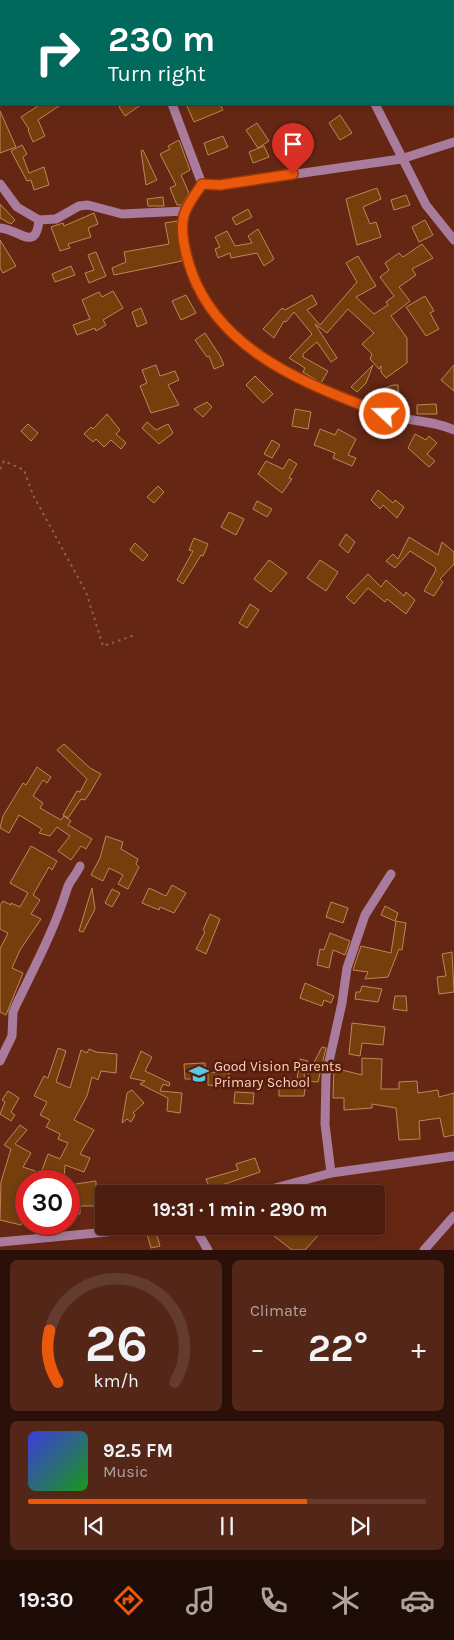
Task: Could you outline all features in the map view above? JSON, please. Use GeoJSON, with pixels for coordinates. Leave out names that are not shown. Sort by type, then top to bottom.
{"type":"FeatureCollection","features":[{"type":"Feature","properties":{"kind":"street"},"geometry":{"type":"LineString","coordinates":[[172,105],[202,184]]}},
{"type":"Feature","properties":{"kind":"street"},"geometry":{"type":"LineString","coordinates":[[375,105],[401,159],[426,205],[454,240]]}},
{"type":"Feature","properties":{"kind":"street"},"geometry":{"type":"LineString","coordinates":[[202,184],[220,185],[401,159],[454,142]]}},
{"type":"Feature","properties":{"kind":"street"},"geometry":{"type":"LineString","coordinates":[[0,184],[17,207],[39,220],[56,219],[79,206],[88,205],[122,214],[185,211]]}},
{"type":"Feature","properties":{"kind":"street"},"geometry":{"type":"LineString","coordinates":[[202,184],[185,211],[183,232],[188,262],[200,294],[218,320],[254,351],[317,389],[385,414],[435,422],[454,430]]}},
{"type":"Feature","properties":{"kind":"street"},"geometry":{"type":"LineString","coordinates":[[0,228],[29,238],[34,237],[38,232],[39,220]]}},
{"type":"Feature","properties":{"kind":"street"},"geometry":{"type":"LineString","coordinates":[[0,1061],[12,1036],[13,1012],[63,906],[67,889],[80,866]]}},
{"type":"Feature","properties":{"kind":"street"},"geometry":{"type":"LineString","coordinates":[[331,1173],[325,1124],[326,1075],[342,1003],[347,968],[362,921],[391,874]]}},
{"type":"Feature","properties":{"kind":"street"},"geometry":{"type":"LineString","coordinates":[[286,1185],[331,1173],[454,1156]]}},
{"type":"Feature","properties":{"kind":"street"},"geometry":{"type":"LineString","coordinates":[[424,1250],[454,1216]]}},
{"type":"Feature","properties":{"kind":"street"},"geometry":{"type":"LineString","coordinates":[[0,1242],[95,1233]]}},
{"type":"Feature","properties":{"kind":"street"},"geometry":{"type":"LineString","coordinates":[[199,1235],[208,1250]]}},
{"type":"Feature","properties":{"kind":"path"},"geometry":{"type":"LineString","coordinates":[[0,469],[4,462],[24,470],[32,495],[86,592],[103,646],[135,635]]}},
{"type":"Feature","properties":{"kind":"building"},"geometry":{"type":"Polygon","coordinates":[[[39,105],[60,105],[38,120],[45,136],[33,142],[29,129],[21,117],[39,105]]]}},
{"type":"Feature","properties":{"kind":"building"},"geometry":{"type":"Polygon","coordinates":[[[122,105],[141,105],[125,116],[119,107],[122,105]]]}},
{"type":"Feature","properties":{"kind":"building"},"geometry":{"type":"Polygon","coordinates":[[[186,105],[220,105],[223,110],[194,122],[186,105]]]}},
{"type":"Feature","properties":{"kind":"building"},"geometry":{"type":"Polygon","coordinates":[[[0,111],[16,147],[0,153],[0,111]]]}},
{"type":"Feature","properties":{"kind":"building"},"geometry":{"type":"Polygon","coordinates":[[[340,115],[352,133],[340,140],[329,123],[340,115]]]}},
{"type":"Feature","properties":{"kind":"building"},"geometry":{"type":"Polygon","coordinates":[[[257,123],[269,141],[258,148],[246,130],[257,123]]]}},
{"type":"Feature","properties":{"kind":"building"},"geometry":{"type":"Polygon","coordinates":[[[223,136],[228,147],[208,155],[204,143],[223,136]]]}},
{"type":"Feature","properties":{"kind":"building"},"geometry":{"type":"Polygon","coordinates":[[[179,140],[190,170],[181,175],[189,193],[182,205],[177,205],[170,188],[176,185],[160,154],[170,149],[168,146],[179,140]]]}},
{"type":"Feature","properties":{"kind":"building"},"geometry":{"type":"Polygon","coordinates":[[[22,145],[27,154],[23,157],[29,173],[44,167],[49,185],[34,190],[31,180],[27,181],[11,151],[22,145]]]}},
{"type":"Feature","properties":{"kind":"building"},"geometry":{"type":"Polygon","coordinates":[[[264,146],[269,157],[253,163],[249,152],[264,146]]]}},
{"type":"Feature","properties":{"kind":"building"},"geometry":{"type":"Polygon","coordinates":[[[143,150],[157,180],[146,185],[141,151],[143,150]]]}},
{"type":"Feature","properties":{"kind":"building"},"geometry":{"type":"Polygon","coordinates":[[[377,188],[381,199],[363,207],[370,224],[376,222],[381,237],[357,245],[346,199],[377,188]]]}},
{"type":"Feature","properties":{"kind":"building"},"geometry":{"type":"Polygon","coordinates":[[[406,195],[410,205],[394,210],[391,200],[406,195]]]}},
{"type":"Feature","properties":{"kind":"building"},"geometry":{"type":"Polygon","coordinates":[[[163,197],[164,206],[148,206],[147,199],[163,197]]]}},
{"type":"Feature","properties":{"kind":"building"},"geometry":{"type":"Polygon","coordinates":[[[0,204],[15,220],[11,224],[0,218],[0,204]]]}},
{"type":"Feature","properties":{"kind":"building"},"geometry":{"type":"Polygon","coordinates":[[[248,209],[252,217],[236,225],[232,218],[248,209]]]}},
{"type":"Feature","properties":{"kind":"building"},"geometry":{"type":"Polygon","coordinates":[[[94,213],[98,224],[88,228],[91,237],[68,244],[70,248],[60,251],[51,227],[63,223],[64,226],[94,213]]]}},
{"type":"Feature","properties":{"kind":"building"},"geometry":{"type":"Polygon","coordinates":[[[425,220],[433,235],[419,242],[412,227],[425,220]]]}},
{"type":"Feature","properties":{"kind":"building"},"geometry":{"type":"Polygon","coordinates":[[[177,221],[182,261],[114,275],[112,268],[126,262],[124,252],[169,244],[165,223],[177,221]]]}},
{"type":"Feature","properties":{"kind":"building"},"geometry":{"type":"Polygon","coordinates":[[[258,229],[274,259],[264,266],[257,253],[231,258],[230,253],[218,258],[215,249],[220,247],[215,237],[227,231],[235,246],[252,243],[248,236],[258,229]]]}},
{"type":"Feature","properties":{"kind":"building"},"geometry":{"type":"Polygon","coordinates":[[[0,240],[16,266],[3,273],[0,268],[0,240]]]}},
{"type":"Feature","properties":{"kind":"building"},"geometry":{"type":"Polygon","coordinates":[[[422,244],[433,258],[412,269],[416,275],[399,287],[410,301],[391,316],[407,338],[407,363],[386,378],[381,372],[381,366],[379,369],[370,359],[372,354],[362,344],[374,333],[348,309],[327,333],[315,324],[337,358],[331,362],[317,342],[303,354],[303,357],[328,371],[321,383],[303,372],[305,368],[289,358],[312,334],[294,312],[286,322],[284,321],[274,338],[263,329],[282,308],[285,310],[312,295],[317,304],[307,310],[320,325],[357,282],[346,263],[358,256],[376,286],[356,297],[374,314],[388,305],[386,302],[394,296],[380,277],[389,270],[385,263],[399,253],[403,257],[422,244]]]}},
{"type":"Feature","properties":{"kind":"building"},"geometry":{"type":"Polygon","coordinates":[[[96,252],[106,276],[89,283],[85,273],[94,270],[88,255],[96,252]]]}},
{"type":"Feature","properties":{"kind":"building"},"geometry":{"type":"Polygon","coordinates":[[[71,266],[75,275],[55,282],[52,274],[71,266]]]}},
{"type":"Feature","properties":{"kind":"building"},"geometry":{"type":"Polygon","coordinates":[[[113,291],[123,308],[103,320],[106,325],[96,331],[95,328],[77,335],[73,325],[90,319],[82,300],[99,292],[102,297],[113,291]]]}},
{"type":"Feature","properties":{"kind":"building"},"geometry":{"type":"Polygon","coordinates":[[[186,295],[196,313],[181,320],[172,301],[186,295]]]}},
{"type":"Feature","properties":{"kind":"building"},"geometry":{"type":"Polygon","coordinates":[[[425,296],[434,311],[430,313],[439,329],[426,336],[406,307],[425,296]]]}},
{"type":"Feature","properties":{"kind":"building"},"geometry":{"type":"Polygon","coordinates":[[[141,308],[147,323],[137,327],[132,312],[141,308]]]}},
{"type":"Feature","properties":{"kind":"building"},"geometry":{"type":"Polygon","coordinates":[[[205,333],[224,365],[214,369],[209,356],[207,357],[195,340],[205,333]]]}},
{"type":"Feature","properties":{"kind":"building"},"geometry":{"type":"Polygon","coordinates":[[[156,365],[160,376],[175,371],[179,380],[168,385],[179,405],[151,413],[140,386],[147,383],[142,370],[156,365]]]}},
{"type":"Feature","properties":{"kind":"building"},"geometry":{"type":"Polygon","coordinates":[[[373,365],[366,383],[357,392],[351,387],[373,365]]]}},
{"type":"Feature","properties":{"kind":"building"},"geometry":{"type":"Polygon","coordinates":[[[454,365],[454,391],[441,380],[454,365]]]}},
{"type":"Feature","properties":{"kind":"building"},"geometry":{"type":"Polygon","coordinates":[[[255,376],[273,394],[263,403],[246,385],[255,376]]]}},
{"type":"Feature","properties":{"kind":"building"},"geometry":{"type":"Polygon","coordinates":[[[398,385],[399,406],[384,407],[383,389],[398,385]]]}},
{"type":"Feature","properties":{"kind":"building"},"geometry":{"type":"Polygon","coordinates":[[[207,402],[212,407],[203,417],[194,409],[207,402]]]}},
{"type":"Feature","properties":{"kind":"building"},"geometry":{"type":"Polygon","coordinates":[[[436,404],[437,414],[417,414],[417,405],[436,404]]]}},
{"type":"Feature","properties":{"kind":"building"},"geometry":{"type":"Polygon","coordinates":[[[295,409],[311,412],[308,429],[292,426],[295,409]]]}},
{"type":"Feature","properties":{"kind":"building"},"geometry":{"type":"Polygon","coordinates":[[[107,414],[120,430],[116,434],[126,443],[121,449],[111,440],[104,447],[96,439],[93,442],[84,434],[91,427],[93,429],[107,414]]]}},
{"type":"Feature","properties":{"kind":"building"},"geometry":{"type":"Polygon","coordinates":[[[147,422],[156,430],[168,424],[173,433],[159,444],[142,428],[147,422]]]}},
{"type":"Feature","properties":{"kind":"building"},"geometry":{"type":"Polygon","coordinates":[[[28,424],[38,433],[31,441],[21,431],[28,424]]]}},
{"type":"Feature","properties":{"kind":"building"},"geometry":{"type":"Polygon","coordinates":[[[320,429],[335,435],[338,429],[356,439],[348,455],[356,458],[352,466],[333,458],[335,453],[314,445],[320,429]]]}},
{"type":"Feature","properties":{"kind":"building"},"geometry":{"type":"Polygon","coordinates":[[[415,434],[426,440],[429,436],[437,443],[427,454],[435,461],[429,467],[408,448],[415,434]]]}},
{"type":"Feature","properties":{"kind":"building"},"geometry":{"type":"Polygon","coordinates":[[[272,440],[280,445],[272,458],[264,454],[272,440]]]}},
{"type":"Feature","properties":{"kind":"building"},"geometry":{"type":"Polygon","coordinates":[[[289,459],[297,464],[289,478],[292,479],[282,493],[258,474],[266,461],[283,469],[289,459]]]}},
{"type":"Feature","properties":{"kind":"building"},"geometry":{"type":"Polygon","coordinates":[[[158,486],[164,492],[154,503],[147,497],[158,486]]]}},
{"type":"Feature","properties":{"kind":"building"},"geometry":{"type":"Polygon","coordinates":[[[378,490],[393,503],[395,500],[404,507],[397,518],[383,505],[380,509],[371,500],[378,490]]]}},
{"type":"Feature","properties":{"kind":"building"},"geometry":{"type":"Polygon","coordinates":[[[257,501],[272,509],[267,517],[253,509],[257,501]]]}},
{"type":"Feature","properties":{"kind":"building"},"geometry":{"type":"Polygon","coordinates":[[[229,512],[244,519],[236,535],[221,527],[229,512]]]}},
{"type":"Feature","properties":{"kind":"building"},"geometry":{"type":"Polygon","coordinates":[[[346,534],[355,542],[348,553],[339,545],[346,534]]]}},
{"type":"Feature","properties":{"kind":"building"},"geometry":{"type":"Polygon","coordinates":[[[409,537],[438,555],[442,542],[454,552],[454,564],[440,579],[443,582],[434,596],[424,591],[436,570],[435,567],[410,551],[395,568],[386,561],[393,554],[398,559],[409,537]]]}},
{"type":"Feature","properties":{"kind":"building"},"geometry":{"type":"Polygon","coordinates":[[[194,538],[208,544],[203,556],[201,555],[183,584],[177,580],[193,551],[189,550],[194,538]]]}},
{"type":"Feature","properties":{"kind":"building"},"geometry":{"type":"Polygon","coordinates":[[[135,543],[148,555],[143,561],[130,550],[135,543]]]}},
{"type":"Feature","properties":{"kind":"building"},"geometry":{"type":"Polygon","coordinates":[[[269,560],[287,573],[271,592],[254,579],[269,560]]]}},
{"type":"Feature","properties":{"kind":"building"},"geometry":{"type":"Polygon","coordinates":[[[320,560],[338,572],[326,591],[307,578],[320,560]]]}},
{"type":"Feature","properties":{"kind":"building"},"geometry":{"type":"Polygon","coordinates":[[[368,574],[381,587],[386,580],[404,596],[406,592],[415,600],[406,614],[387,599],[385,602],[368,588],[354,604],[346,597],[368,574]]]}},
{"type":"Feature","properties":{"kind":"building"},"geometry":{"type":"Polygon","coordinates":[[[250,604],[259,610],[247,628],[239,623],[250,604]]]}},
{"type":"Feature","properties":{"kind":"building"},"geometry":{"type":"Polygon","coordinates":[[[64,744],[90,768],[101,774],[85,800],[81,799],[68,818],[63,815],[77,791],[80,792],[87,779],[57,750],[64,744]]]}},
{"type":"Feature","properties":{"kind":"building"},"geometry":{"type":"Polygon","coordinates":[[[37,767],[51,777],[47,783],[43,780],[33,796],[43,803],[40,808],[61,820],[64,816],[71,821],[68,825],[92,839],[86,849],[81,846],[71,860],[58,851],[70,836],[57,827],[50,836],[39,833],[42,829],[19,815],[9,833],[0,828],[3,816],[23,783],[26,785],[37,767]]]}},
{"type":"Feature","properties":{"kind":"building"},"geometry":{"type":"Polygon","coordinates":[[[106,836],[123,842],[121,849],[138,859],[136,864],[139,867],[128,889],[118,884],[123,875],[109,868],[103,881],[91,875],[100,858],[106,836]]]}},
{"type":"Feature","properties":{"kind":"building"},"geometry":{"type":"Polygon","coordinates":[[[31,846],[57,861],[52,870],[49,867],[33,895],[40,900],[31,914],[41,919],[20,950],[12,968],[23,973],[6,1015],[0,1012],[0,949],[8,933],[0,929],[0,905],[3,901],[20,907],[28,893],[10,883],[31,846]]]}},
{"type":"Feature","properties":{"kind":"building"},"geometry":{"type":"Polygon","coordinates":[[[172,885],[186,893],[174,913],[160,907],[159,910],[142,903],[149,888],[166,896],[172,885]]]}},
{"type":"Feature","properties":{"kind":"building"},"geometry":{"type":"Polygon","coordinates":[[[92,888],[95,909],[83,932],[79,931],[92,888]]]}},
{"type":"Feature","properties":{"kind":"building"},"geometry":{"type":"Polygon","coordinates":[[[112,889],[120,893],[112,907],[105,903],[112,889]]]}},
{"type":"Feature","properties":{"kind":"building"},"geometry":{"type":"Polygon","coordinates":[[[331,902],[348,908],[343,923],[326,917],[331,902]]]}},
{"type":"Feature","properties":{"kind":"building"},"geometry":{"type":"Polygon","coordinates":[[[385,906],[398,913],[395,921],[381,915],[385,906]]]}},
{"type":"Feature","properties":{"kind":"building"},"geometry":{"type":"Polygon","coordinates":[[[210,914],[220,919],[206,954],[196,949],[205,932],[203,930],[210,914]]]}},
{"type":"Feature","properties":{"kind":"building"},"geometry":{"type":"Polygon","coordinates":[[[396,921],[406,923],[402,950],[399,949],[388,977],[365,979],[368,972],[353,970],[361,946],[391,953],[396,921]]]}},
{"type":"Feature","properties":{"kind":"building"},"geometry":{"type":"Polygon","coordinates":[[[330,933],[350,941],[345,955],[333,950],[329,968],[317,965],[320,949],[324,950],[330,933]]]}},
{"type":"Feature","properties":{"kind":"building"},"geometry":{"type":"Polygon","coordinates":[[[452,952],[454,992],[439,994],[437,977],[446,976],[442,954],[452,952]]]}},
{"type":"Feature","properties":{"kind":"building"},"geometry":{"type":"Polygon","coordinates":[[[305,983],[334,996],[331,1003],[324,1000],[322,1006],[300,998],[305,983]]]}},
{"type":"Feature","properties":{"kind":"building"},"geometry":{"type":"Polygon","coordinates":[[[362,986],[382,989],[378,1002],[355,999],[356,992],[360,992],[362,986]]]}},
{"type":"Feature","properties":{"kind":"building"},"geometry":{"type":"Polygon","coordinates":[[[395,996],[406,996],[407,1011],[393,1009],[395,996]]]}},
{"type":"Feature","properties":{"kind":"building"},"geometry":{"type":"Polygon","coordinates":[[[352,1023],[385,1027],[383,1045],[362,1043],[360,1056],[349,1054],[352,1023]]]}},
{"type":"Feature","properties":{"kind":"building"},"geometry":{"type":"Polygon","coordinates":[[[322,1047],[326,1048],[318,1082],[306,1081],[304,1096],[279,1096],[279,1079],[297,1079],[300,1059],[308,1061],[304,1075],[306,1078],[322,1047]]]}},
{"type":"Feature","properties":{"kind":"building"},"geometry":{"type":"Polygon","coordinates":[[[58,1048],[66,1051],[56,1082],[70,1088],[81,1050],[87,1053],[89,1049],[96,1052],[117,1054],[116,1073],[101,1071],[98,1080],[92,1077],[87,1096],[74,1120],[94,1130],[80,1154],[90,1158],[84,1172],[65,1165],[65,1170],[42,1170],[48,1154],[60,1159],[68,1143],[58,1139],[60,1134],[46,1127],[50,1120],[40,1115],[47,1102],[34,1096],[44,1076],[48,1078],[58,1048]]]}},
{"type":"Feature","properties":{"kind":"building"},"geometry":{"type":"Polygon","coordinates":[[[141,1051],[152,1057],[145,1071],[170,1083],[169,1086],[163,1084],[160,1091],[182,1093],[180,1113],[167,1111],[168,1098],[140,1084],[145,1081],[130,1078],[141,1051]]]}},
{"type":"Feature","properties":{"kind":"building"},"geometry":{"type":"Polygon","coordinates":[[[362,1058],[382,1059],[381,1089],[399,1089],[399,1082],[417,1081],[418,1093],[438,1090],[439,1097],[454,1093],[454,1135],[444,1137],[440,1118],[419,1121],[420,1139],[399,1140],[396,1108],[372,1104],[372,1108],[344,1110],[344,1098],[333,1098],[334,1068],[362,1075],[362,1058]]]}},
{"type":"Feature","properties":{"kind":"building"},"geometry":{"type":"Polygon","coordinates":[[[205,1063],[206,1079],[185,1079],[184,1064],[205,1063]]]}},
{"type":"Feature","properties":{"kind":"building"},"geometry":{"type":"Polygon","coordinates":[[[208,1072],[229,1073],[230,1087],[208,1085],[208,1072]]]}},
{"type":"Feature","properties":{"kind":"building"},"geometry":{"type":"Polygon","coordinates":[[[132,1090],[144,1103],[133,1113],[135,1115],[131,1122],[127,1119],[122,1123],[127,1093],[132,1090]]]}},
{"type":"Feature","properties":{"kind":"building"},"geometry":{"type":"Polygon","coordinates":[[[8,1091],[19,1098],[11,1112],[15,1115],[11,1121],[0,1114],[5,1102],[2,1100],[8,1091]]]}},
{"type":"Feature","properties":{"kind":"building"},"geometry":{"type":"Polygon","coordinates":[[[235,1092],[254,1093],[253,1104],[234,1103],[235,1092]]]}},
{"type":"Feature","properties":{"kind":"building"},"geometry":{"type":"Polygon","coordinates":[[[20,1125],[27,1130],[15,1144],[31,1153],[23,1167],[32,1170],[15,1170],[15,1224],[0,1220],[1,1182],[11,1149],[4,1145],[20,1125]]]}},
{"type":"Feature","properties":{"kind":"building"},"geometry":{"type":"Polygon","coordinates":[[[255,1158],[260,1172],[222,1185],[208,1185],[206,1179],[238,1170],[236,1164],[255,1158]]]}},
{"type":"Feature","properties":{"kind":"building"},"geometry":{"type":"Polygon","coordinates":[[[96,1181],[95,1206],[80,1206],[80,1183],[96,1181]]]}},
{"type":"Feature","properties":{"kind":"building"},"geometry":{"type":"Polygon","coordinates":[[[147,1235],[157,1235],[160,1246],[151,1248],[147,1235]]]}},
{"type":"Feature","properties":{"kind":"building"},"geometry":{"type":"Polygon","coordinates":[[[318,1235],[305,1250],[292,1250],[274,1236],[318,1235]]]}},
{"type":"Feature","properties":{"kind":"place","name":"Good Vision Parents Primary School"},"geometry":{"type":"Point","coordinates":[199,1074]}},
{"type":"Feature","properties":{"kind":"route"},"geometry":{"type":"LineString","coordinates":[[293,174],[220,185],[202,184],[185,211],[183,232],[188,262],[200,294],[218,320],[254,351],[317,389],[385,414]]}}]}
